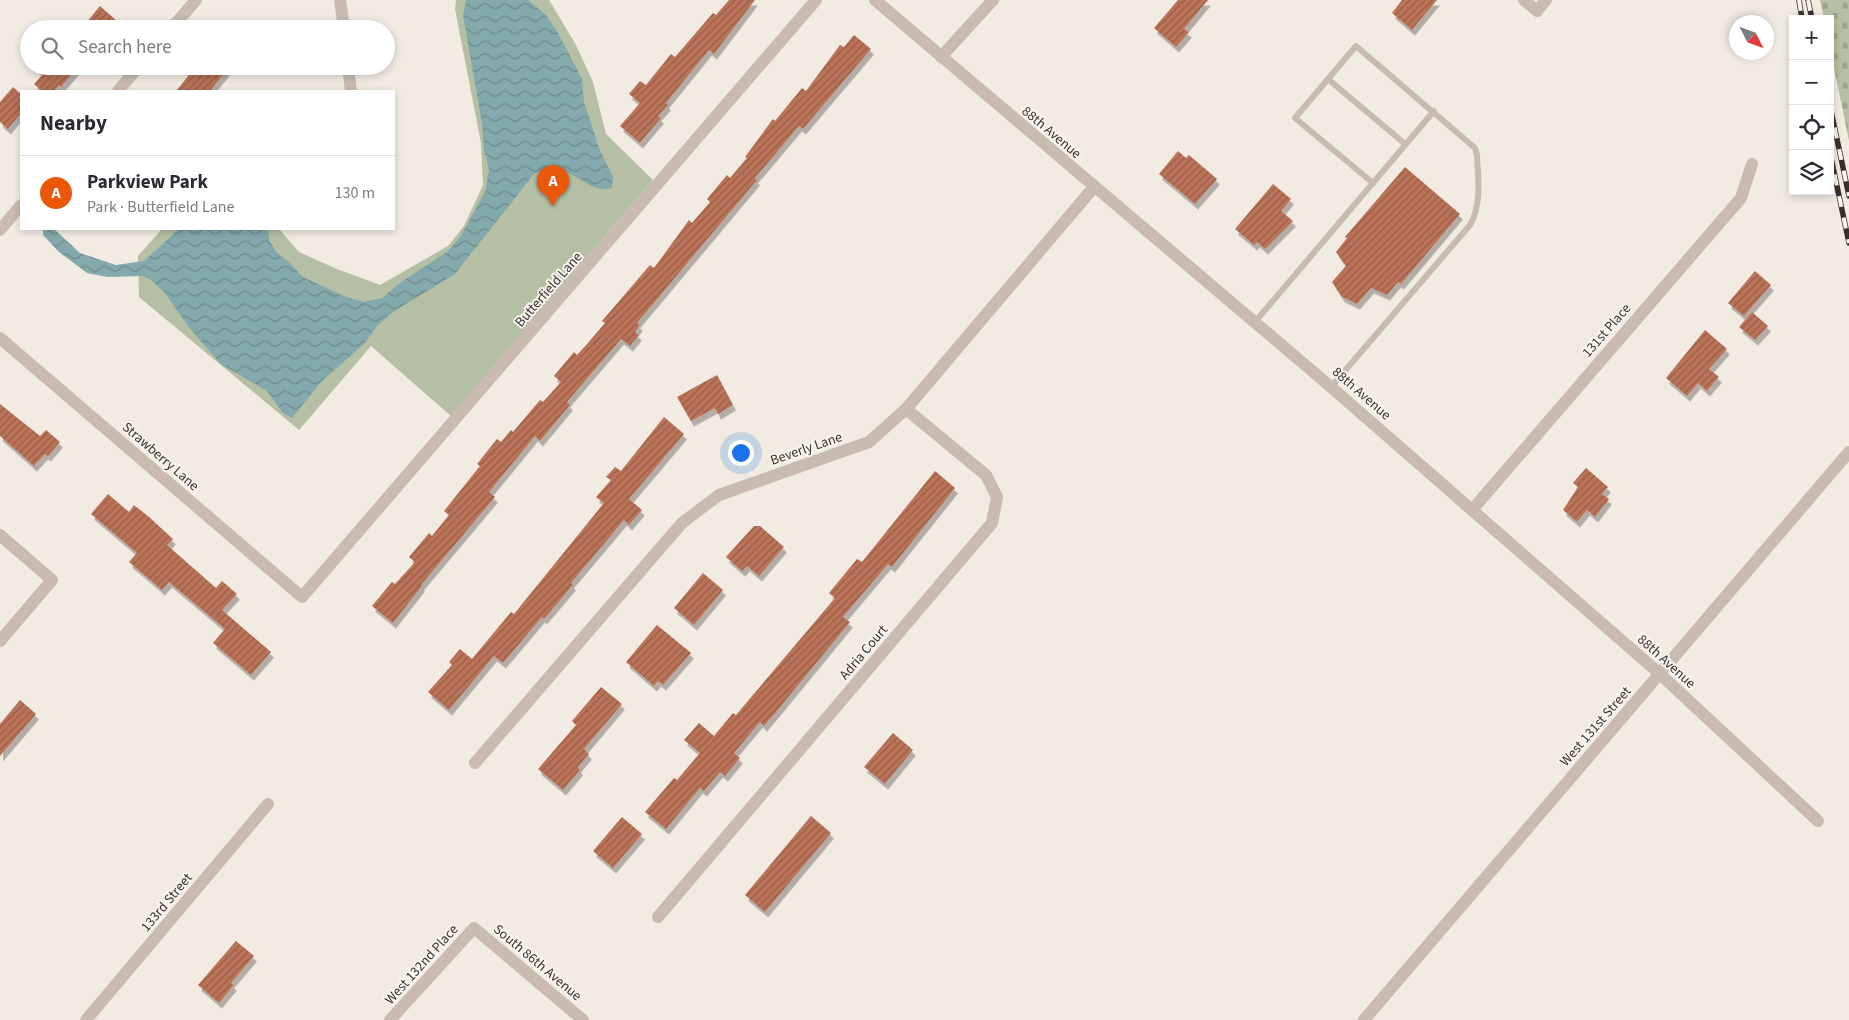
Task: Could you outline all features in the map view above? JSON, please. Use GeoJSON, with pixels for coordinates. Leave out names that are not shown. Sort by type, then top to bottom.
{"type":"FeatureCollection","features":[{"type":"Feature","properties":{"kind":"street"},"geometry":{"type":"LineString","coordinates":[[179,20],[196,0]]}},
{"type":"Feature","properties":{"kind":"street"},"geometry":{"type":"LineString","coordinates":[[340,0],[343,20]]}},
{"type":"Feature","properties":{"kind":"street","name":"Butterfield Lane"},"geometry":{"type":"LineString","coordinates":[[302,597],[816,0]]}},
{"type":"Feature","properties":{"kind":"street","name":"88th Avenue"},"geometry":{"type":"LineString","coordinates":[[875,0],[1331,387],[1660,674],[1818,822]]}},
{"type":"Feature","properties":{"kind":"street"},"geometry":{"type":"LineString","coordinates":[[941,57],[994,0]]}},
{"type":"Feature","properties":{"kind":"street"},"geometry":{"type":"LineString","coordinates":[[1524,0],[1537,11],[1546,0]]}},
{"type":"Feature","properties":{"kind":"street"},"geometry":{"type":"LineString","coordinates":[[119,90],[132,75]]}},
{"type":"Feature","properties":{"kind":"street"},"geometry":{"type":"LineString","coordinates":[[349,75],[351,90]]}},
{"type":"Feature","properties":{"kind":"street","name":"131st Place"},"geometry":{"type":"LineString","coordinates":[[1472,510],[1740,198],[1752,164]]}},
{"type":"Feature","properties":{"kind":"street","name":"Beverly Lane"},"geometry":{"type":"LineString","coordinates":[[475,763],[682,523],[719,494],[869,442],[906,409],[1094,187]]}},
{"type":"Feature","properties":{"kind":"street"},"geometry":{"type":"LineString","coordinates":[[0,230],[20,206]]}},
{"type":"Feature","properties":{"kind":"street","name":"Strawberry Lane"},"geometry":{"type":"LineString","coordinates":[[0,338],[302,597]]}},
{"type":"Feature","properties":{"kind":"street","name":"Adria Court"},"geometry":{"type":"LineString","coordinates":[[658,917],[992,523],[997,497],[986,475],[906,409]]}},
{"type":"Feature","properties":{"kind":"street","name":"West 131st Street"},"geometry":{"type":"LineString","coordinates":[[1364,1020],[1847,454]]}},
{"type":"Feature","properties":{"kind":"street"},"geometry":{"type":"LineString","coordinates":[[0,535],[52,580],[0,641]]}},
{"type":"Feature","properties":{"kind":"street","name":"133rd Street"},"geometry":{"type":"LineString","coordinates":[[86,1020],[268,804]]}},
{"type":"Feature","properties":{"kind":"street","name":"West 132nd Place"},"geometry":{"type":"LineString","coordinates":[[390,1020],[474,928]]}},
{"type":"Feature","properties":{"kind":"street","name":"South 86th Avenue"},"geometry":{"type":"LineString","coordinates":[[474,928],[583,1020]]}},
{"type":"Feature","properties":{"kind":"lane"},"geometry":{"type":"LineString","coordinates":[[1331,387],[1470,225],[1476,214],[1478,155],[1475,148],[1356,46],[1295,118],[1373,182]]}},
{"type":"Feature","properties":{"kind":"lane"},"geometry":{"type":"LineString","coordinates":[[1328,79],[1405,144]]}},
{"type":"Feature","properties":{"kind":"lane"},"geometry":{"type":"LineString","coordinates":[[1255,322],[1434,111]]}},
{"type":"Feature","properties":{"kind":"green space"},"geometry":{"type":"Polygon","coordinates":[[[456,0],[549,0],[576,45],[593,82],[606,134],[653,180],[451,416],[371,346],[299,430],[139,297],[138,256],[161,230],[280,230],[299,252],[380,285],[448,246],[464,226],[483,185],[481,143],[455,9],[456,0]]]}},
{"type":"Feature","properties":{"kind":"green space"},"geometry":{"type":"Polygon","coordinates":[[[1820,0],[1849,0],[1849,141],[1834,68],[1834,15],[1823,15],[1820,0]]]}},
{"type":"Feature","properties":{"kind":"water"},"geometry":{"type":"Polygon","coordinates":[[[466,0],[528,0],[545,14],[557,31],[582,79],[584,102],[599,148],[613,177],[612,188],[596,188],[557,168],[547,168],[534,174],[455,274],[393,312],[377,326],[364,344],[322,381],[292,418],[283,413],[267,391],[221,364],[191,330],[164,292],[151,280],[143,276],[107,277],[87,273],[59,252],[43,235],[43,230],[55,230],[80,253],[116,265],[144,261],[178,230],[268,230],[269,240],[277,253],[289,262],[303,277],[344,296],[364,302],[382,298],[401,282],[447,252],[460,237],[485,192],[489,169],[484,151],[482,124],[463,15],[466,0]]]}},
{"type":"Feature","properties":{"kind":"building"},"geometry":{"type":"Polygon","coordinates":[[[729,0],[755,0],[714,54],[709,50],[666,103],[668,105],[658,116],[661,118],[640,143],[620,126],[640,103],[629,94],[640,81],[646,85],[671,54],[675,57],[713,13],[716,15],[729,0]]]}},
{"type":"Feature","properties":{"kind":"building"},"geometry":{"type":"Polygon","coordinates":[[[1178,0],[1208,0],[1184,29],[1189,32],[1176,47],[1154,28],[1178,0]]]}},
{"type":"Feature","properties":{"kind":"building"},"geometry":{"type":"Polygon","coordinates":[[[1402,0],[1437,0],[1412,30],[1392,13],[1402,0]]]}},
{"type":"Feature","properties":{"kind":"building"},"geometry":{"type":"Polygon","coordinates":[[[100,6],[116,20],[88,20],[100,6]]]}},
{"type":"Feature","properties":{"kind":"building"},"geometry":{"type":"Polygon","coordinates":[[[854,35],[871,49],[803,129],[799,126],[755,178],[757,180],[637,323],[640,325],[635,332],[639,335],[630,346],[621,339],[567,402],[570,405],[540,441],[535,436],[489,492],[495,497],[421,585],[393,623],[372,606],[392,582],[395,584],[415,562],[409,557],[429,533],[432,536],[449,515],[444,511],[480,466],[477,464],[497,439],[501,442],[511,430],[513,432],[540,400],[543,402],[561,382],[554,376],[574,352],[577,355],[588,343],[605,323],[602,321],[650,265],[654,268],[689,220],[692,223],[710,202],[707,199],[727,175],[730,178],[747,158],[745,157],[773,119],[775,121],[802,88],[806,91],[840,45],[844,47],[854,35]]]}},
{"type":"Feature","properties":{"kind":"building"},"geometry":{"type":"Polygon","coordinates":[[[42,75],[71,75],[61,87],[59,85],[55,90],[41,90],[34,84],[42,75]]]}},
{"type":"Feature","properties":{"kind":"building"},"geometry":{"type":"Polygon","coordinates":[[[189,75],[223,75],[211,90],[177,90],[189,75]]]}},
{"type":"Feature","properties":{"kind":"building"},"geometry":{"type":"Polygon","coordinates":[[[13,87],[20,93],[20,114],[8,129],[0,122],[0,102],[13,87]]]}},
{"type":"Feature","properties":{"kind":"building"},"geometry":{"type":"Polygon","coordinates":[[[1178,151],[1186,158],[1189,155],[1217,179],[1195,204],[1159,174],[1178,151]]]}},
{"type":"Feature","properties":{"kind":"building"},"geometry":{"type":"Polygon","coordinates":[[[1405,167],[1460,214],[1401,284],[1398,282],[1387,295],[1371,288],[1357,304],[1342,297],[1332,282],[1346,266],[1336,252],[1347,238],[1345,237],[1405,167]]]}},
{"type":"Feature","properties":{"kind":"building"},"geometry":{"type":"Polygon","coordinates":[[[1273,184],[1291,199],[1281,211],[1293,221],[1265,249],[1257,242],[1254,245],[1235,229],[1273,184]]]}},
{"type":"Feature","properties":{"kind":"building"},"geometry":{"type":"Polygon","coordinates":[[[1755,271],[1771,285],[1744,316],[1728,303],[1755,271]]]}},
{"type":"Feature","properties":{"kind":"building"},"geometry":{"type":"Polygon","coordinates":[[[1752,312],[1768,326],[1755,340],[1739,327],[1752,312]]]}},
{"type":"Feature","properties":{"kind":"building"},"geometry":{"type":"Polygon","coordinates":[[[1705,330],[1727,349],[1709,369],[1719,377],[1707,391],[1698,383],[1687,396],[1666,378],[1705,330]]]}},
{"type":"Feature","properties":{"kind":"building"},"geometry":{"type":"Polygon","coordinates":[[[717,375],[733,405],[718,414],[715,408],[691,421],[677,397],[717,375]]]}},
{"type":"Feature","properties":{"kind":"building"},"geometry":{"type":"Polygon","coordinates":[[[0,404],[40,436],[46,430],[60,442],[48,456],[45,454],[34,466],[0,436],[0,404]]]}},
{"type":"Feature","properties":{"kind":"building"},"geometry":{"type":"Polygon","coordinates":[[[664,417],[684,434],[629,499],[642,510],[629,525],[624,520],[571,583],[573,585],[544,619],[542,617],[503,663],[494,656],[449,710],[428,692],[452,665],[449,662],[460,649],[472,659],[511,612],[514,614],[604,503],[596,497],[611,480],[606,477],[615,467],[621,471],[664,417]]]}},
{"type":"Feature","properties":{"kind":"building"},"geometry":{"type":"Polygon","coordinates":[[[1586,468],[1608,487],[1602,494],[1609,499],[1595,517],[1587,510],[1577,522],[1563,510],[1578,487],[1573,483],[1586,468]]]}},
{"type":"Feature","properties":{"kind":"building"},"geometry":{"type":"Polygon","coordinates":[[[935,471],[955,488],[892,567],[888,564],[843,617],[850,622],[776,712],[764,726],[760,722],[734,753],[740,758],[725,776],[720,772],[704,791],[700,788],[666,829],[645,812],[674,778],[677,780],[700,753],[684,740],[699,723],[714,736],[733,713],[736,715],[835,598],[829,593],[857,559],[862,562],[935,471]]]}},
{"type":"Feature","properties":{"kind":"building"},"geometry":{"type":"Polygon","coordinates":[[[108,494],[129,512],[134,505],[149,517],[173,539],[167,545],[216,588],[222,581],[237,594],[222,610],[271,652],[251,675],[213,643],[225,629],[169,582],[162,590],[129,562],[137,553],[91,514],[108,494]]]}},
{"type":"Feature","properties":{"kind":"building"},"geometry":{"type":"Polygon","coordinates":[[[754,526],[760,526],[784,547],[759,576],[747,566],[742,571],[726,557],[754,526]]]}},
{"type":"Feature","properties":{"kind":"building"},"geometry":{"type":"Polygon","coordinates":[[[703,573],[723,590],[694,625],[674,608],[703,573]]]}},
{"type":"Feature","properties":{"kind":"building"},"geometry":{"type":"Polygon","coordinates":[[[657,625],[691,653],[663,685],[658,681],[654,686],[626,662],[657,625]]]}},
{"type":"Feature","properties":{"kind":"building"},"geometry":{"type":"Polygon","coordinates":[[[601,687],[622,704],[584,749],[589,754],[578,767],[580,770],[563,790],[538,769],[576,725],[572,721],[601,687]]]}},
{"type":"Feature","properties":{"kind":"building"},"geometry":{"type":"Polygon","coordinates":[[[20,700],[36,714],[0,756],[0,724],[20,700]]]}},
{"type":"Feature","properties":{"kind":"building"},"geometry":{"type":"Polygon","coordinates":[[[893,733],[913,750],[885,784],[864,767],[893,733]]]}},
{"type":"Feature","properties":{"kind":"building"},"geometry":{"type":"Polygon","coordinates":[[[811,816],[831,833],[765,912],[745,895],[811,816]]]}},
{"type":"Feature","properties":{"kind":"building"},"geometry":{"type":"Polygon","coordinates":[[[622,817],[642,834],[613,868],[593,851],[622,817]]]}},
{"type":"Feature","properties":{"kind":"building"},"geometry":{"type":"Polygon","coordinates":[[[236,941],[254,956],[231,983],[234,985],[219,1003],[198,985],[236,941]]]}},
{"type":"Feature","properties":{"kind":"railway"},"geometry":{"type":"LineString","coordinates":[[1799,0],[1801,15]]}},
{"type":"Feature","properties":{"kind":"railway"},"geometry":{"type":"LineString","coordinates":[[1808,0],[1811,15]]}},
{"type":"Feature","properties":{"kind":"railway"},"geometry":{"type":"LineString","coordinates":[[1834,125],[1849,196]]}},
{"type":"Feature","properties":{"kind":"railway"},"geometry":{"type":"LineString","coordinates":[[1834,172],[1849,243]]}},
{"type":"Feature","properties":{"kind":"place","name":"Parkview Park"},"geometry":{"type":"Point","coordinates":[553,206]}}]}
